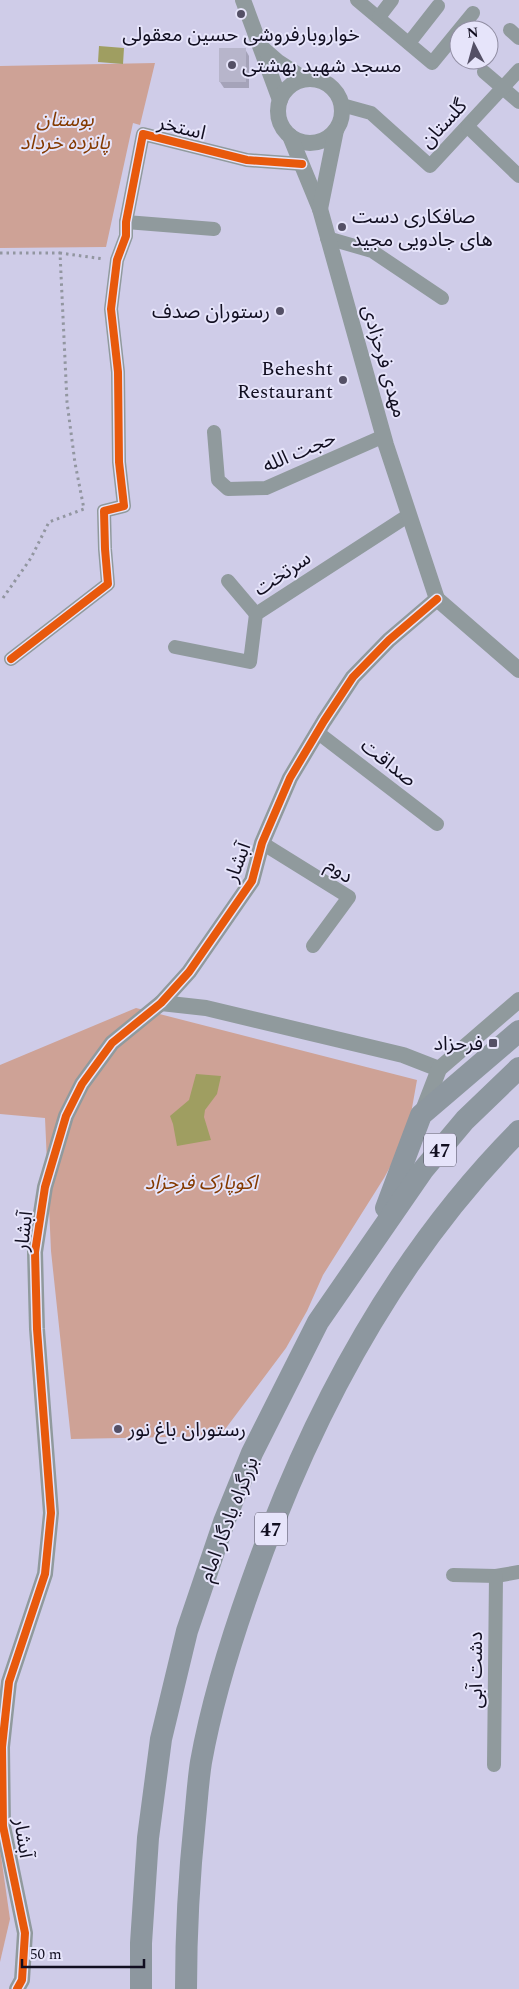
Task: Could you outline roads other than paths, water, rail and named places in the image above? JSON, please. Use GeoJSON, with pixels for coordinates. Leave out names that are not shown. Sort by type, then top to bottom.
{"type":"FeatureCollection","features":[{"type":"Feature","properties":{"kind":"highway"},"geometry":{"type":"LineString","coordinates":[[373,1242],[421,1116],[519,1031]]}},
{"type":"Feature","properties":{"kind":"highway","name":"بزرگراه یادگار امام"},"geometry":{"type":"LineString","coordinates":[[141,1989],[144,1899],[153,1791],[162,1739],[187,1631],[224,1522],[252,1453],[318,1322],[373,1242],[423,1170],[465,1120],[519,1068]]}},
{"type":"Feature","properties":{"kind":"highway","name":"47"},"geometry":{"type":"LineString","coordinates":[[186,1989],[186,1915],[201,1764],[214,1700],[231,1640],[267,1538],[315,1426],[388,1296],[435,1229],[474,1181],[519,1131]]}},
{"type":"Feature","properties":{"kind":"highway"},"geometry":{"type":"LineString","coordinates":[[186,1957],[194,1989]]}},
{"type":"Feature","properties":{"kind":"street"},"geometry":{"type":"LineString","coordinates":[[243,0],[280,100]]}},
{"type":"Feature","properties":{"kind":"street"},"geometry":{"type":"LineString","coordinates":[[357,0],[432,63],[473,13]]}},
{"type":"Feature","properties":{"kind":"street"},"geometry":{"type":"LineString","coordinates":[[379,17],[392,0]]}},
{"type":"Feature","properties":{"kind":"street"},"geometry":{"type":"LineString","coordinates":[[409,43],[438,6]]}},
{"type":"Feature","properties":{"kind":"street"},"geometry":{"type":"LineString","coordinates":[[259,44],[278,62],[304,79]]}},
{"type":"Feature","properties":{"kind":"street","name":"گلستان"},"geometry":{"type":"LineString","coordinates":[[342,105],[371,113],[430,166],[519,70]]}},
{"type":"Feature","properties":{"kind":"street"},"geometry":{"type":"LineString","coordinates":[[484,72],[519,102]]}},
{"type":"Feature","properties":{"kind":"street"},"geometry":{"type":"LineString","coordinates":[[320,209],[336,130],[343,114],[342,105],[339,95],[332,87],[324,81],[314,78],[294,83],[285,90],[278,110],[279,120],[283,129],[290,136],[299,141],[314,142],[329,137],[336,130]]}},
{"type":"Feature","properties":{"kind":"street"},"geometry":{"type":"LineString","coordinates":[[468,127],[519,176]]}},
{"type":"Feature","properties":{"kind":"street","name":"استخر"},"geometry":{"type":"LineString","coordinates":[[126,222],[143,134],[248,160],[302,164]]}},
{"type":"Feature","properties":{"kind":"street","name":"مهدی فرحزادی"},"geometry":{"type":"LineString","coordinates":[[290,136],[320,209],[384,436],[437,599]]}},
{"type":"Feature","properties":{"kind":"street"},"geometry":{"type":"LineString","coordinates":[[11,659],[108,584],[104,511],[124,506],[119,462],[118,372],[111,309],[117,260],[126,236],[126,222],[214,229]]}},
{"type":"Feature","properties":{"kind":"street"},"geometry":{"type":"LineString","coordinates":[[327,238],[372,251],[442,298]]}},
{"type":"Feature","properties":{"kind":"street","name":"حجت الله"},"geometry":{"type":"LineString","coordinates":[[214,432],[218,480],[228,489],[266,488],[384,436]]}},
{"type":"Feature","properties":{"kind":"street","name":"سرتخت"},"geometry":{"type":"LineString","coordinates":[[175,647],[250,662],[256,614],[410,515]]}},
{"type":"Feature","properties":{"kind":"street"},"geometry":{"type":"LineString","coordinates":[[228,581],[256,614]]}},
{"type":"Feature","properties":{"kind":"street"},"geometry":{"type":"LineString","coordinates":[[437,599],[519,670]]}},
{"type":"Feature","properties":{"kind":"street","name":"آبشار"},"geometry":{"type":"LineString","coordinates":[[17,1989],[22,1980],[25,1933],[3,1826],[2,1747],[9,1682],[45,1574],[51,1513],[37,1329],[35,1252],[45,1187],[66,1116],[82,1084],[112,1043],[161,1003],[189,972],[252,880],[262,843],[290,778],[353,677],[389,640],[437,599]]}},
{"type":"Feature","properties":{"kind":"street","name":"صداقت"},"geometry":{"type":"LineString","coordinates":[[317,732],[436,824]]}},
{"type":"Feature","properties":{"kind":"street","name":"دوم"},"geometry":{"type":"LineString","coordinates":[[262,843],[349,897],[314,946]]}},
{"type":"Feature","properties":{"kind":"street"},"geometry":{"type":"LineString","coordinates":[[421,1116],[439,1069],[519,1000]]}},
{"type":"Feature","properties":{"kind":"street"},"geometry":{"type":"LineString","coordinates":[[161,1003],[215,1010],[403,1055],[439,1069]]}},
{"type":"Feature","properties":{"kind":"street"},"geometry":{"type":"LineString","coordinates":[[453,1576],[496,1576],[519,1572]]}},
{"type":"Feature","properties":{"kind":"street","name":"دشت آبی"},"geometry":{"type":"LineString","coordinates":[[494,1765],[496,1576]]}},
{"type":"Feature","properties":{"kind":"place","name":"خواروبارفروشی حسین معقولی"},"geometry":{"type":"Point","coordinates":[241,14]}},
{"type":"Feature","properties":{"kind":"place","name":"مسجد شهید بهشتی"},"geometry":{"type":"Point","coordinates":[232,65]}},
{"type":"Feature","properties":{"kind":"place","name":"صافکاری دست های جادویی مجید"},"geometry":{"type":"Point","coordinates":[342,227]}},
{"type":"Feature","properties":{"kind":"place","name":"رستوران صدف"},"geometry":{"type":"Point","coordinates":[280,311]}},
{"type":"Feature","properties":{"kind":"place","name":"Behesht Restaurant"},"geometry":{"type":"Point","coordinates":[343,380]}},
{"type":"Feature","properties":{"kind":"place","name":"فرحزاد"},"geometry":{"type":"Point","coordinates":[493,1043]}},
{"type":"Feature","properties":{"kind":"place","name":"رستوران باغ نور"},"geometry":{"type":"Point","coordinates":[118,1429]}},
{"type":"Feature","properties":{"kind":"park label","name":"بوستان پانزده خرداد"},"geometry":{"type":"Point","coordinates":[65,130]}},
{"type":"Feature","properties":{"kind":"park label","name":"اکوپارک فرحزاد"},"geometry":{"type":"Point","coordinates":[201,1182]}}]}
